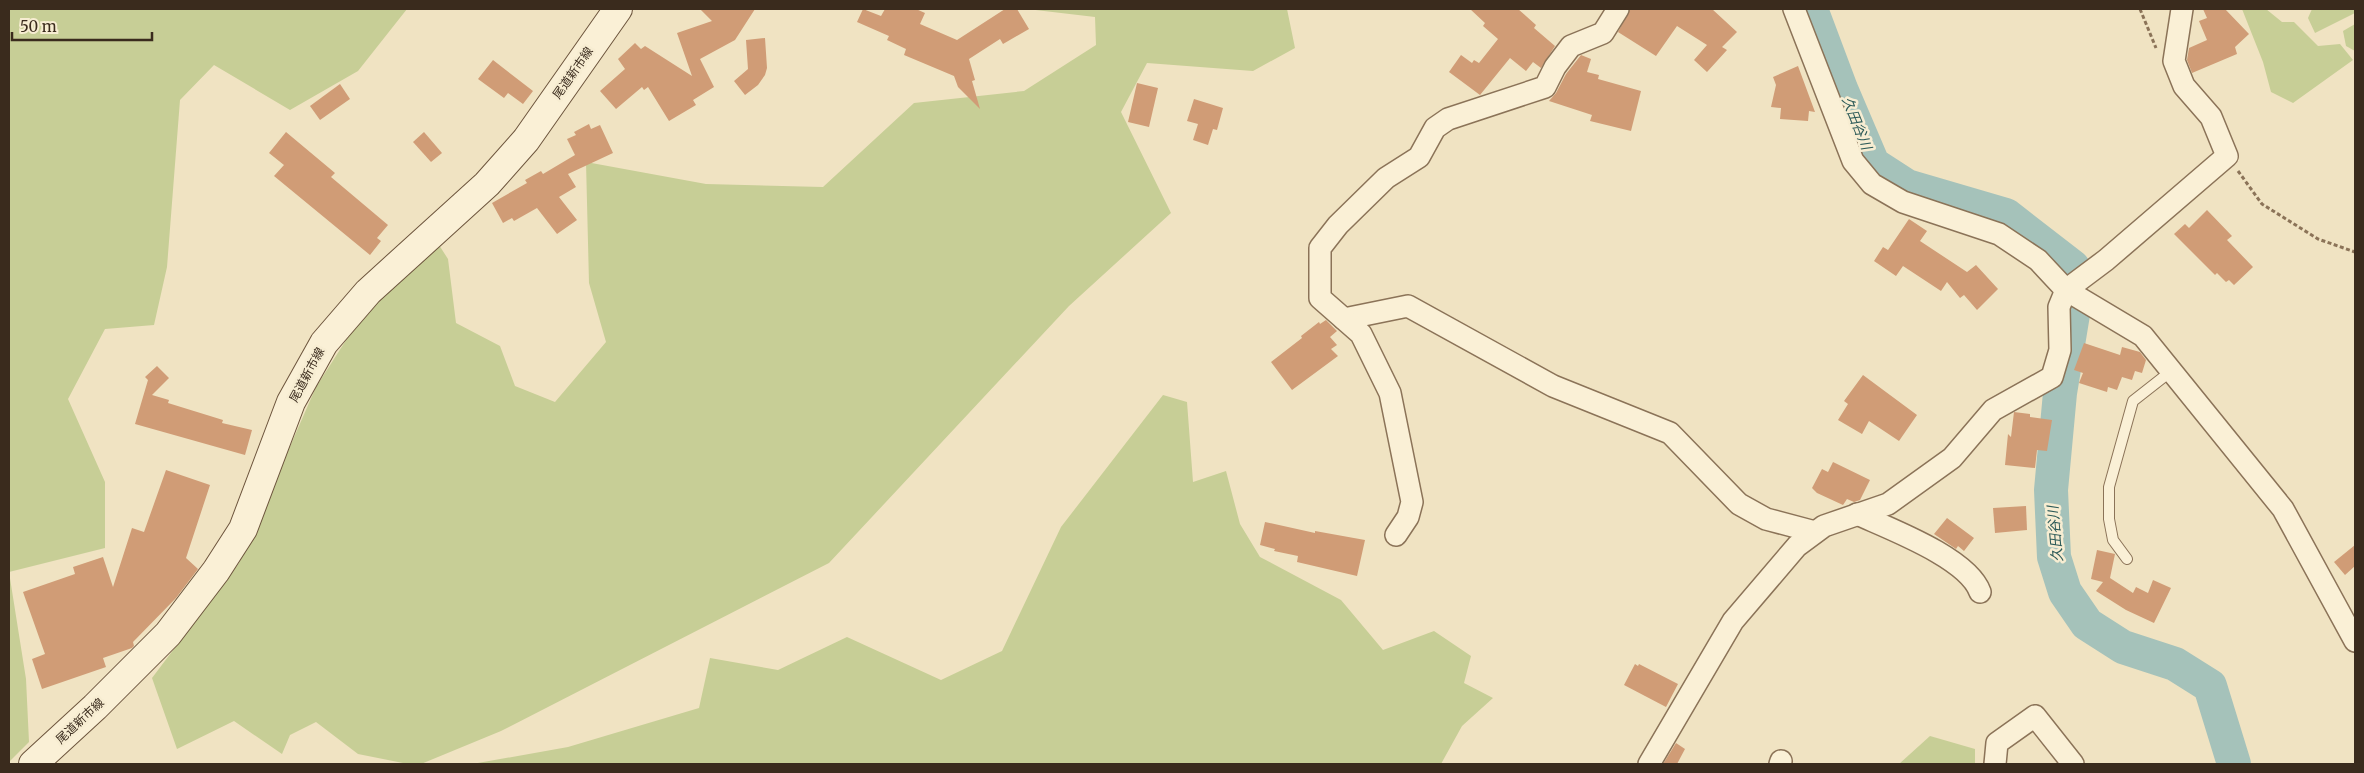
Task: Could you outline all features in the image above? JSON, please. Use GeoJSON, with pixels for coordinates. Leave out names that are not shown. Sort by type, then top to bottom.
{"type":"FeatureCollection","features":[{"type":"Feature","properties":{"kind":"main road","name":"尾道新市線"},"geometry":{"type":"LineString","coordinates":[[34,764],[95,707],[168,634],[216,571],[243,530],[291,402],[324,342],[368,292],[487,184],[526,140],[618,9]]}},
{"type":"Feature","properties":{"kind":"street"},"geometry":{"type":"LineString","coordinates":[[1396,535],[1408,517],[1412,502],[1390,393],[1361,334],[1320,298],[1320,248],[1338,225],[1386,178],[1418,157],[1435,128],[1448,119],[1545,87],[1555,67],[1571,46],[1603,33],[1618,9]]}},
{"type":"Feature","properties":{"kind":"street"},"geometry":{"type":"LineString","coordinates":[[1794,9],[1853,161],[1872,184],[1903,202],[1999,234],[2038,260],[2066,290],[2143,336],[2170,372],[2283,509],[2355,641]]}},
{"type":"Feature","properties":{"kind":"street"},"geometry":{"type":"LineString","coordinates":[[1649,764],[1733,621],[1797,546],[1824,526],[1888,504],[1952,458],[1993,410],[2052,377],[2060,350],[2059,307],[2066,290],[2106,260],[2227,156],[2211,117],[2184,86],[2174,61],[2182,9]]}},
{"type":"Feature","properties":{"kind":"street"},"geometry":{"type":"LineString","coordinates":[[1344,319],[1408,306],[1554,386],[1670,433],[1739,504],[1766,519],[1815,532]]}},
{"type":"Feature","properties":{"kind":"street"},"geometry":{"type":"LineString","coordinates":[[1857,514],[1943,555],[1977,582],[1980,592]]}},
{"type":"Feature","properties":{"kind":"street"},"geometry":{"type":"LineString","coordinates":[[1995,764],[1997,743],[2035,716],[2072,764]]}},
{"type":"Feature","properties":{"kind":"lane"},"geometry":{"type":"LineString","coordinates":[[2127,559],[2114,540],[2109,519],[2109,487],[2133,401],[2170,372]]}},
{"type":"Feature","properties":{"kind":"path"},"geometry":{"type":"LineString","coordinates":[[2227,156],[2262,204],[2318,239],[2355,252]]}},
{"type":"Feature","properties":{"kind":"green space"},"geometry":{"type":"Polygon","coordinates":[[[9,9],[407,9],[358,71],[290,110],[214,65],[180,100],[167,267],[154,325],[105,329],[68,399],[105,482],[105,548],[9,572],[9,9]]]}},
{"type":"Feature","properties":{"kind":"green space"},"geometry":{"type":"Polygon","coordinates":[[[1027,9],[1287,9],[1295,48],[1253,71],[1147,63],[1121,112],[1171,213],[1069,306],[829,563],[501,731],[421,764],[408,764],[358,754],[316,722],[290,735],[282,754],[234,721],[177,749],[152,678],[239,563],[316,387],[366,309],[439,245],[448,259],[456,323],[500,346],[515,386],[555,402],[606,342],[589,283],[586,162],[706,184],[823,187],[914,103],[1024,91],[1096,45],[1095,17],[1027,9]]]}},
{"type":"Feature","properties":{"kind":"green space"},"geometry":{"type":"Polygon","coordinates":[[[2242,9],[2266,9],[2282,22],[2294,22],[2318,46],[2340,44],[2353,60],[2293,103],[2271,92],[2263,62],[2242,9]]]}},
{"type":"Feature","properties":{"kind":"green space"},"geometry":{"type":"Polygon","coordinates":[[[2312,9],[2355,9],[2355,13],[2315,33],[2308,18],[2312,9]]]}},
{"type":"Feature","properties":{"kind":"green space"},"geometry":{"type":"Polygon","coordinates":[[[2355,24],[2355,51],[2346,46],[2343,31],[2355,24]]]}},
{"type":"Feature","properties":{"kind":"green space"},"geometry":{"type":"Polygon","coordinates":[[[1163,395],[1187,402],[1193,482],[1226,471],[1240,524],[1260,557],[1341,600],[1383,650],[1434,631],[1471,656],[1464,683],[1493,698],[1462,726],[1441,764],[472,764],[568,747],[699,708],[710,658],[778,670],[847,637],[941,680],[1002,651],[1061,527],[1163,395]]]}},
{"type":"Feature","properties":{"kind":"green space"},"geometry":{"type":"Polygon","coordinates":[[[9,572],[26,679],[29,742],[9,762],[9,572]]]}},
{"type":"Feature","properties":{"kind":"green space"},"geometry":{"type":"Polygon","coordinates":[[[1930,736],[1975,749],[1975,764],[1899,764],[1930,736]]]}},
{"type":"Feature","properties":{"kind":"building"},"geometry":{"type":"Polygon","coordinates":[[[700,9],[755,9],[735,40],[700,59],[714,87],[693,100],[696,105],[669,121],[648,87],[644,90],[642,87],[616,109],[600,91],[625,69],[618,59],[635,43],[641,49],[645,46],[692,76],[677,33],[712,21],[700,9]]]}},
{"type":"Feature","properties":{"kind":"building"},"geometry":{"type":"Polygon","coordinates":[[[863,9],[881,16],[885,9],[916,9],[925,13],[920,24],[957,40],[1005,9],[1017,9],[1029,29],[1003,44],[1000,39],[969,59],[975,80],[972,81],[980,109],[958,87],[954,76],[904,55],[906,49],[887,40],[889,36],[857,22],[863,9]]]}},
{"type":"Feature","properties":{"kind":"building"},"geometry":{"type":"Polygon","coordinates":[[[1470,9],[1518,9],[1536,25],[1534,28],[1555,46],[1541,68],[1533,62],[1526,71],[1510,58],[1480,95],[1449,72],[1461,55],[1472,63],[1474,60],[1479,63],[1498,39],[1483,26],[1485,23],[1470,9]]]}},
{"type":"Feature","properties":{"kind":"building"},"geometry":{"type":"Polygon","coordinates":[[[1630,9],[1712,9],[1737,32],[1722,47],[1727,50],[1707,72],[1694,60],[1707,45],[1677,26],[1656,56],[1618,32],[1630,9]]]}},
{"type":"Feature","properties":{"kind":"building"},"geometry":{"type":"Polygon","coordinates":[[[2203,9],[2225,9],[2249,34],[2235,47],[2237,54],[2192,73],[2187,60],[2189,48],[2207,40],[2199,21],[2207,18],[2203,9]]]}},
{"type":"Feature","properties":{"kind":"building"},"geometry":{"type":"Polygon","coordinates":[[[765,38],[767,68],[765,75],[758,85],[745,95],[734,81],[748,69],[746,40],[765,38]]]}},
{"type":"Feature","properties":{"kind":"building"},"geometry":{"type":"Polygon","coordinates":[[[1581,55],[1591,59],[1587,72],[1599,75],[1598,79],[1641,91],[1631,131],[1590,121],[1592,115],[1549,101],[1581,55]]]}},
{"type":"Feature","properties":{"kind":"building"},"geometry":{"type":"Polygon","coordinates":[[[493,60],[533,91],[523,104],[508,93],[504,98],[478,79],[493,60]]]}},
{"type":"Feature","properties":{"kind":"building"},"geometry":{"type":"Polygon","coordinates":[[[1798,66],[1815,112],[1809,111],[1808,121],[1780,119],[1781,108],[1771,107],[1776,85],[1773,77],[1798,66]]]}},
{"type":"Feature","properties":{"kind":"building"},"geometry":{"type":"Polygon","coordinates":[[[1137,83],[1158,88],[1149,127],[1128,122],[1137,83]]]}},
{"type":"Feature","properties":{"kind":"building"},"geometry":{"type":"Polygon","coordinates":[[[340,84],[350,99],[320,120],[310,106],[340,84]]]}},
{"type":"Feature","properties":{"kind":"building"},"geometry":{"type":"Polygon","coordinates":[[[1194,99],[1223,108],[1217,130],[1213,129],[1208,145],[1193,140],[1198,124],[1187,121],[1194,99]]]}},
{"type":"Feature","properties":{"kind":"building"},"geometry":{"type":"Polygon","coordinates":[[[589,124],[591,129],[600,125],[613,153],[568,174],[576,187],[559,197],[577,220],[557,234],[537,208],[514,221],[512,218],[503,223],[492,203],[527,183],[525,180],[541,171],[543,174],[575,155],[567,139],[576,135],[574,132],[589,124]]]}},
{"type":"Feature","properties":{"kind":"building"},"geometry":{"type":"Polygon","coordinates":[[[286,132],[335,173],[331,177],[388,225],[377,238],[381,241],[370,255],[274,176],[284,165],[269,153],[286,132]]]}},
{"type":"Feature","properties":{"kind":"building"},"geometry":{"type":"Polygon","coordinates":[[[424,132],[442,153],[431,162],[413,142],[424,132]]]}},
{"type":"Feature","properties":{"kind":"building"},"geometry":{"type":"Polygon","coordinates":[[[2207,210],[2232,236],[2227,240],[2253,267],[2234,285],[2229,280],[2226,282],[2217,273],[2215,275],[2174,234],[2185,224],[2189,228],[2207,210]]]}},
{"type":"Feature","properties":{"kind":"building"},"geometry":{"type":"Polygon","coordinates":[[[1909,219],[1927,231],[1920,241],[1967,272],[1976,265],[1998,289],[1977,310],[1964,295],[1960,298],[1947,282],[1941,291],[1903,266],[1896,276],[1874,261],[1883,247],[1888,250],[1909,219]]]}},
{"type":"Feature","properties":{"kind":"building"},"geometry":{"type":"Polygon","coordinates":[[[1326,320],[1337,331],[1330,337],[1337,345],[1331,349],[1338,356],[1292,390],[1271,362],[1319,322],[1320,324],[1326,320]]]}},
{"type":"Feature","properties":{"kind":"building"},"geometry":{"type":"Polygon","coordinates":[[[2084,343],[2120,355],[2122,347],[2140,352],[2146,360],[2142,373],[2135,371],[2132,380],[2122,377],[2117,390],[2108,387],[2107,392],[2079,383],[2083,373],[2074,370],[2084,343]]]}},
{"type":"Feature","properties":{"kind":"building"},"geometry":{"type":"Polygon","coordinates":[[[157,366],[169,378],[152,395],[169,400],[168,403],[223,420],[222,423],[252,430],[245,455],[135,424],[148,380],[145,377],[157,366]]]}},
{"type":"Feature","properties":{"kind":"building"},"geometry":{"type":"Polygon","coordinates":[[[1863,375],[1917,415],[1899,441],[1869,421],[1862,434],[1838,420],[1848,404],[1844,401],[1863,375]]]}},
{"type":"Feature","properties":{"kind":"building"},"geometry":{"type":"Polygon","coordinates":[[[2014,412],[2030,414],[2030,417],[2052,420],[2047,451],[2037,450],[2035,468],[2005,465],[2008,434],[2011,437],[2014,412]]]}},
{"type":"Feature","properties":{"kind":"building"},"geometry":{"type":"Polygon","coordinates":[[[1833,462],[1870,480],[1860,500],[1854,502],[1847,499],[1843,505],[1817,493],[1812,488],[1822,469],[1828,472],[1833,462]]]}},
{"type":"Feature","properties":{"kind":"building"},"geometry":{"type":"Polygon","coordinates":[[[166,470],[210,485],[186,558],[198,569],[176,598],[133,642],[134,646],[132,648],[103,658],[106,667],[42,689],[32,659],[45,654],[23,592],[75,574],[73,567],[103,557],[113,587],[132,528],[144,532],[166,470]]]}},
{"type":"Feature","properties":{"kind":"building"},"geometry":{"type":"Polygon","coordinates":[[[2026,506],[2027,530],[1995,533],[1993,508],[2026,506]]]}},
{"type":"Feature","properties":{"kind":"building"},"geometry":{"type":"Polygon","coordinates":[[[1947,518],[1974,538],[1964,551],[1958,546],[1956,549],[1934,534],[1947,518]]]}},
{"type":"Feature","properties":{"kind":"building"},"geometry":{"type":"Polygon","coordinates":[[[1265,522],[1315,533],[1315,531],[1365,540],[1357,576],[1297,562],[1298,556],[1274,551],[1275,549],[1260,545],[1265,522]]]}},
{"type":"Feature","properties":{"kind":"building"},"geometry":{"type":"Polygon","coordinates":[[[2355,545],[2355,566],[2345,575],[2334,562],[2355,545]]]}},
{"type":"Feature","properties":{"kind":"building"},"geometry":{"type":"Polygon","coordinates":[[[2097,550],[2115,554],[2110,578],[2133,593],[2136,587],[2148,593],[2153,580],[2171,588],[2154,623],[2126,610],[2096,591],[2103,582],[2091,579],[2097,550]]]}},
{"type":"Feature","properties":{"kind":"building"},"geometry":{"type":"Polygon","coordinates":[[[1635,664],[1638,666],[1639,664],[1678,684],[1666,707],[1624,685],[1635,664]]]}},
{"type":"Feature","properties":{"kind":"building"},"geometry":{"type":"Polygon","coordinates":[[[1676,743],[1685,749],[1677,764],[1663,764],[1676,743]]]}},
{"type":"Feature","properties":{"kind":"waterway","name":"久田谷川"},"geometry":{"type":"LineString","coordinates":[[1811,9],[1841,89],[1873,164],[1907,186],[2006,215],[2073,267]]}},
{"type":"Feature","properties":{"kind":"waterway","name":"久田谷川"},"geometry":{"type":"LineString","coordinates":[[2074,308],[2060,393],[2051,490],[2054,557],[2065,592],[2087,624],[2123,647],[2175,664],[2210,686],[2234,764]]}}]}
